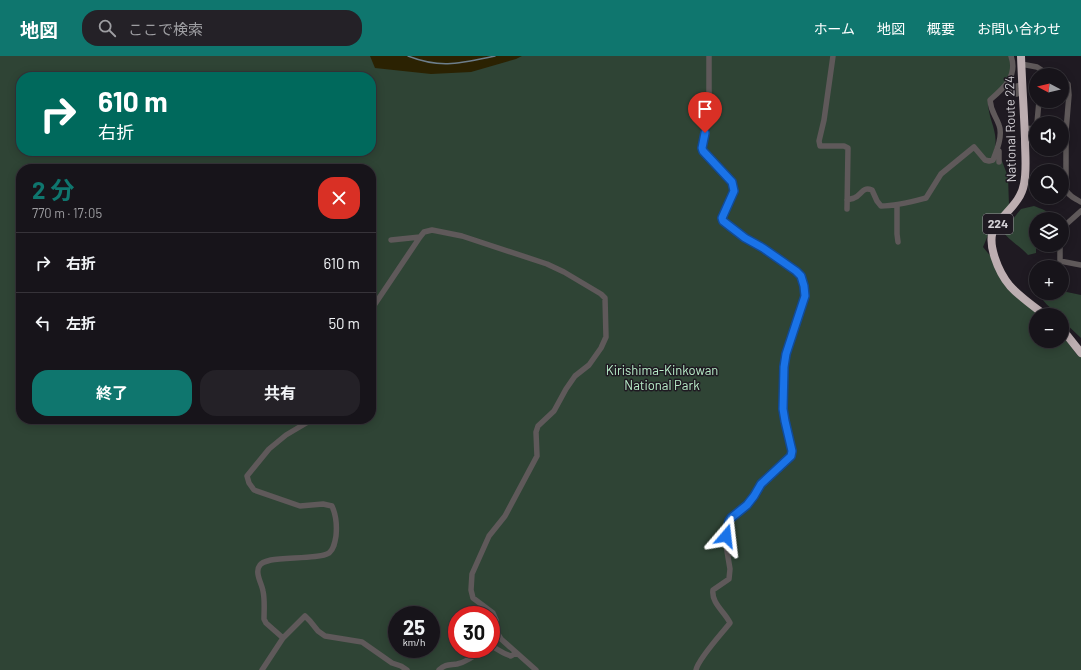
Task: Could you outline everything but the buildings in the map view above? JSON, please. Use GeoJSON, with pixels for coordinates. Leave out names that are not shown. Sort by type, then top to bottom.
{"type":"FeatureCollection","features":[{"type":"Feature","properties":{"kind":"highway","name":"National Route 224"},"geometry":{"type":"LineString","coordinates":[[1021,60],[1026,167],[1024,185],[1017,201],[995,226],[991,240],[995,258],[1006,280],[1016,292],[1036,308]]}},
{"type":"Feature","properties":{"kind":"highway"},"geometry":{"type":"LineString","coordinates":[[1069,338],[1081,353]]}},
{"type":"Feature","properties":{"kind":"street"},"geometry":{"type":"LineString","coordinates":[[696,670],[696,666],[730,623],[727,616],[718,606],[712,594],[713,590],[729,579],[730,569],[726,536],[729,521],[747,505],[761,484],[791,456],[792,451],[783,409],[784,367],[786,354],[805,296],[801,276],[763,248],[745,238],[723,221],[722,218],[734,191],[732,182],[706,156],[702,148],[709,109],[709,56]]}},
{"type":"Feature","properties":{"kind":"street"},"geometry":{"type":"LineString","coordinates":[[833,56],[824,120],[819,141],[820,146],[844,146],[848,148],[847,210]]}},
{"type":"Feature","properties":{"kind":"street"},"geometry":{"type":"LineString","coordinates":[[847,200],[855,198],[864,189],[872,190],[877,201],[882,206],[896,206],[926,198],[941,174],[974,147],[985,160],[993,160],[997,150],[1000,130],[990,109],[990,100],[1010,81],[1012,74],[1011,56]]}},
{"type":"Feature","properties":{"kind":"street"},"geometry":{"type":"LineString","coordinates":[[1021,60],[1039,68]]}},
{"type":"Feature","properties":{"kind":"street"},"geometry":{"type":"LineString","coordinates":[[1009,92],[1017,94],[1017,86],[1023,84]]}},
{"type":"Feature","properties":{"kind":"street"},"geometry":{"type":"LineString","coordinates":[[1024,128],[1029,128]]}},
{"type":"Feature","properties":{"kind":"street"},"geometry":{"type":"LineString","coordinates":[[997,150],[999,151],[999,162]]}},
{"type":"Feature","properties":{"kind":"street"},"geometry":{"type":"LineString","coordinates":[[1065,156],[1066,190],[1073,198],[1081,202]]}},
{"type":"Feature","properties":{"kind":"street"},"geometry":{"type":"LineString","coordinates":[[896,206],[898,242]]}},
{"type":"Feature","properties":{"kind":"street"},"geometry":{"type":"LineString","coordinates":[[1069,222],[1081,211]]}},
{"type":"Feature","properties":{"kind":"street"},"geometry":{"type":"LineString","coordinates":[[376,303],[420,237],[424,232],[432,230],[453,233],[524,256],[564,272],[601,294],[605,298],[606,337],[601,348],[589,365],[575,376],[554,411],[538,426],[536,432],[537,456],[505,516],[489,536],[472,574],[471,590],[473,598],[493,613],[496,620],[496,631],[500,640],[536,670]]}},
{"type":"Feature","properties":{"kind":"street"},"geometry":{"type":"LineString","coordinates":[[391,240],[420,237]]}},
{"type":"Feature","properties":{"kind":"street"},"geometry":{"type":"LineString","coordinates":[[1060,252],[1060,260],[1081,265]]}},
{"type":"Feature","properties":{"kind":"street"},"geometry":{"type":"LineString","coordinates":[[283,638],[266,623],[264,619],[263,590],[260,583],[258,570],[260,564],[277,558],[314,556],[329,553],[334,547],[336,539],[335,513],[332,506],[323,504],[300,506],[254,490],[249,484],[247,476],[269,449],[286,435],[305,424]]}},
{"type":"Feature","properties":{"kind":"street"},"geometry":{"type":"LineString","coordinates":[[262,670],[283,638],[305,616],[318,631],[325,636],[362,642],[392,663],[407,670]]}},
{"type":"Feature","properties":{"kind":"street"},"geometry":{"type":"LineString","coordinates":[[500,651],[505,655],[510,656],[516,653]]}},
{"type":"Feature","properties":{"kind":"street"},"geometry":{"type":"LineString","coordinates":[[439,670],[448,664],[457,664],[470,658]]}},
{"type":"Feature","properties":{"kind":"green space","name":"Kirishima-Kinkowan National Park"},"geometry":{"type":"Polygon","coordinates":[[[0,56],[1010,56],[1011,69],[1009,75],[1002,87],[988,102],[996,140],[993,154],[1002,161],[1008,177],[1009,205],[992,227],[985,231],[988,235],[983,247],[992,258],[1002,281],[1032,308],[1029,308],[1029,348],[1069,348],[1069,344],[1078,356],[1081,355],[1081,670],[0,670],[0,56]]]}},
{"type":"Feature","properties":{"kind":"green space"},"geometry":{"type":"Polygon","coordinates":[[[1034,206],[1048,212],[1029,212],[1029,252],[1036,253],[1028,255],[1007,237],[1003,231],[1021,209],[1034,206]]]}},
{"type":"Feature","properties":{"kind":"green space"},"geometry":{"type":"Polygon","coordinates":[[[1069,292],[1081,295],[1081,338],[1069,327],[1069,308],[1050,308],[1043,300],[1069,300],[1069,292]]]}},
{"type":"Feature","properties":{"kind":"sand"},"geometry":{"type":"Polygon","coordinates":[[[370,56],[522,56],[471,72],[431,74],[375,68],[370,56]]]}},
{"type":"Feature","properties":{"kind":"waterway"},"geometry":{"type":"LineString","coordinates":[[408,56],[441,64],[461,63],[495,56]]}},
{"type":"Feature","properties":{"kind":"route"},"geometry":{"type":"LineString","coordinates":[[705,133],[702,148],[703,151],[706,156],[732,182],[734,191],[722,218],[723,221],[745,238],[763,248],[796,271],[801,276],[805,296],[786,354],[784,367],[783,409],[792,451],[791,456],[761,484],[747,505],[731,518],[726,536]]}}]}
